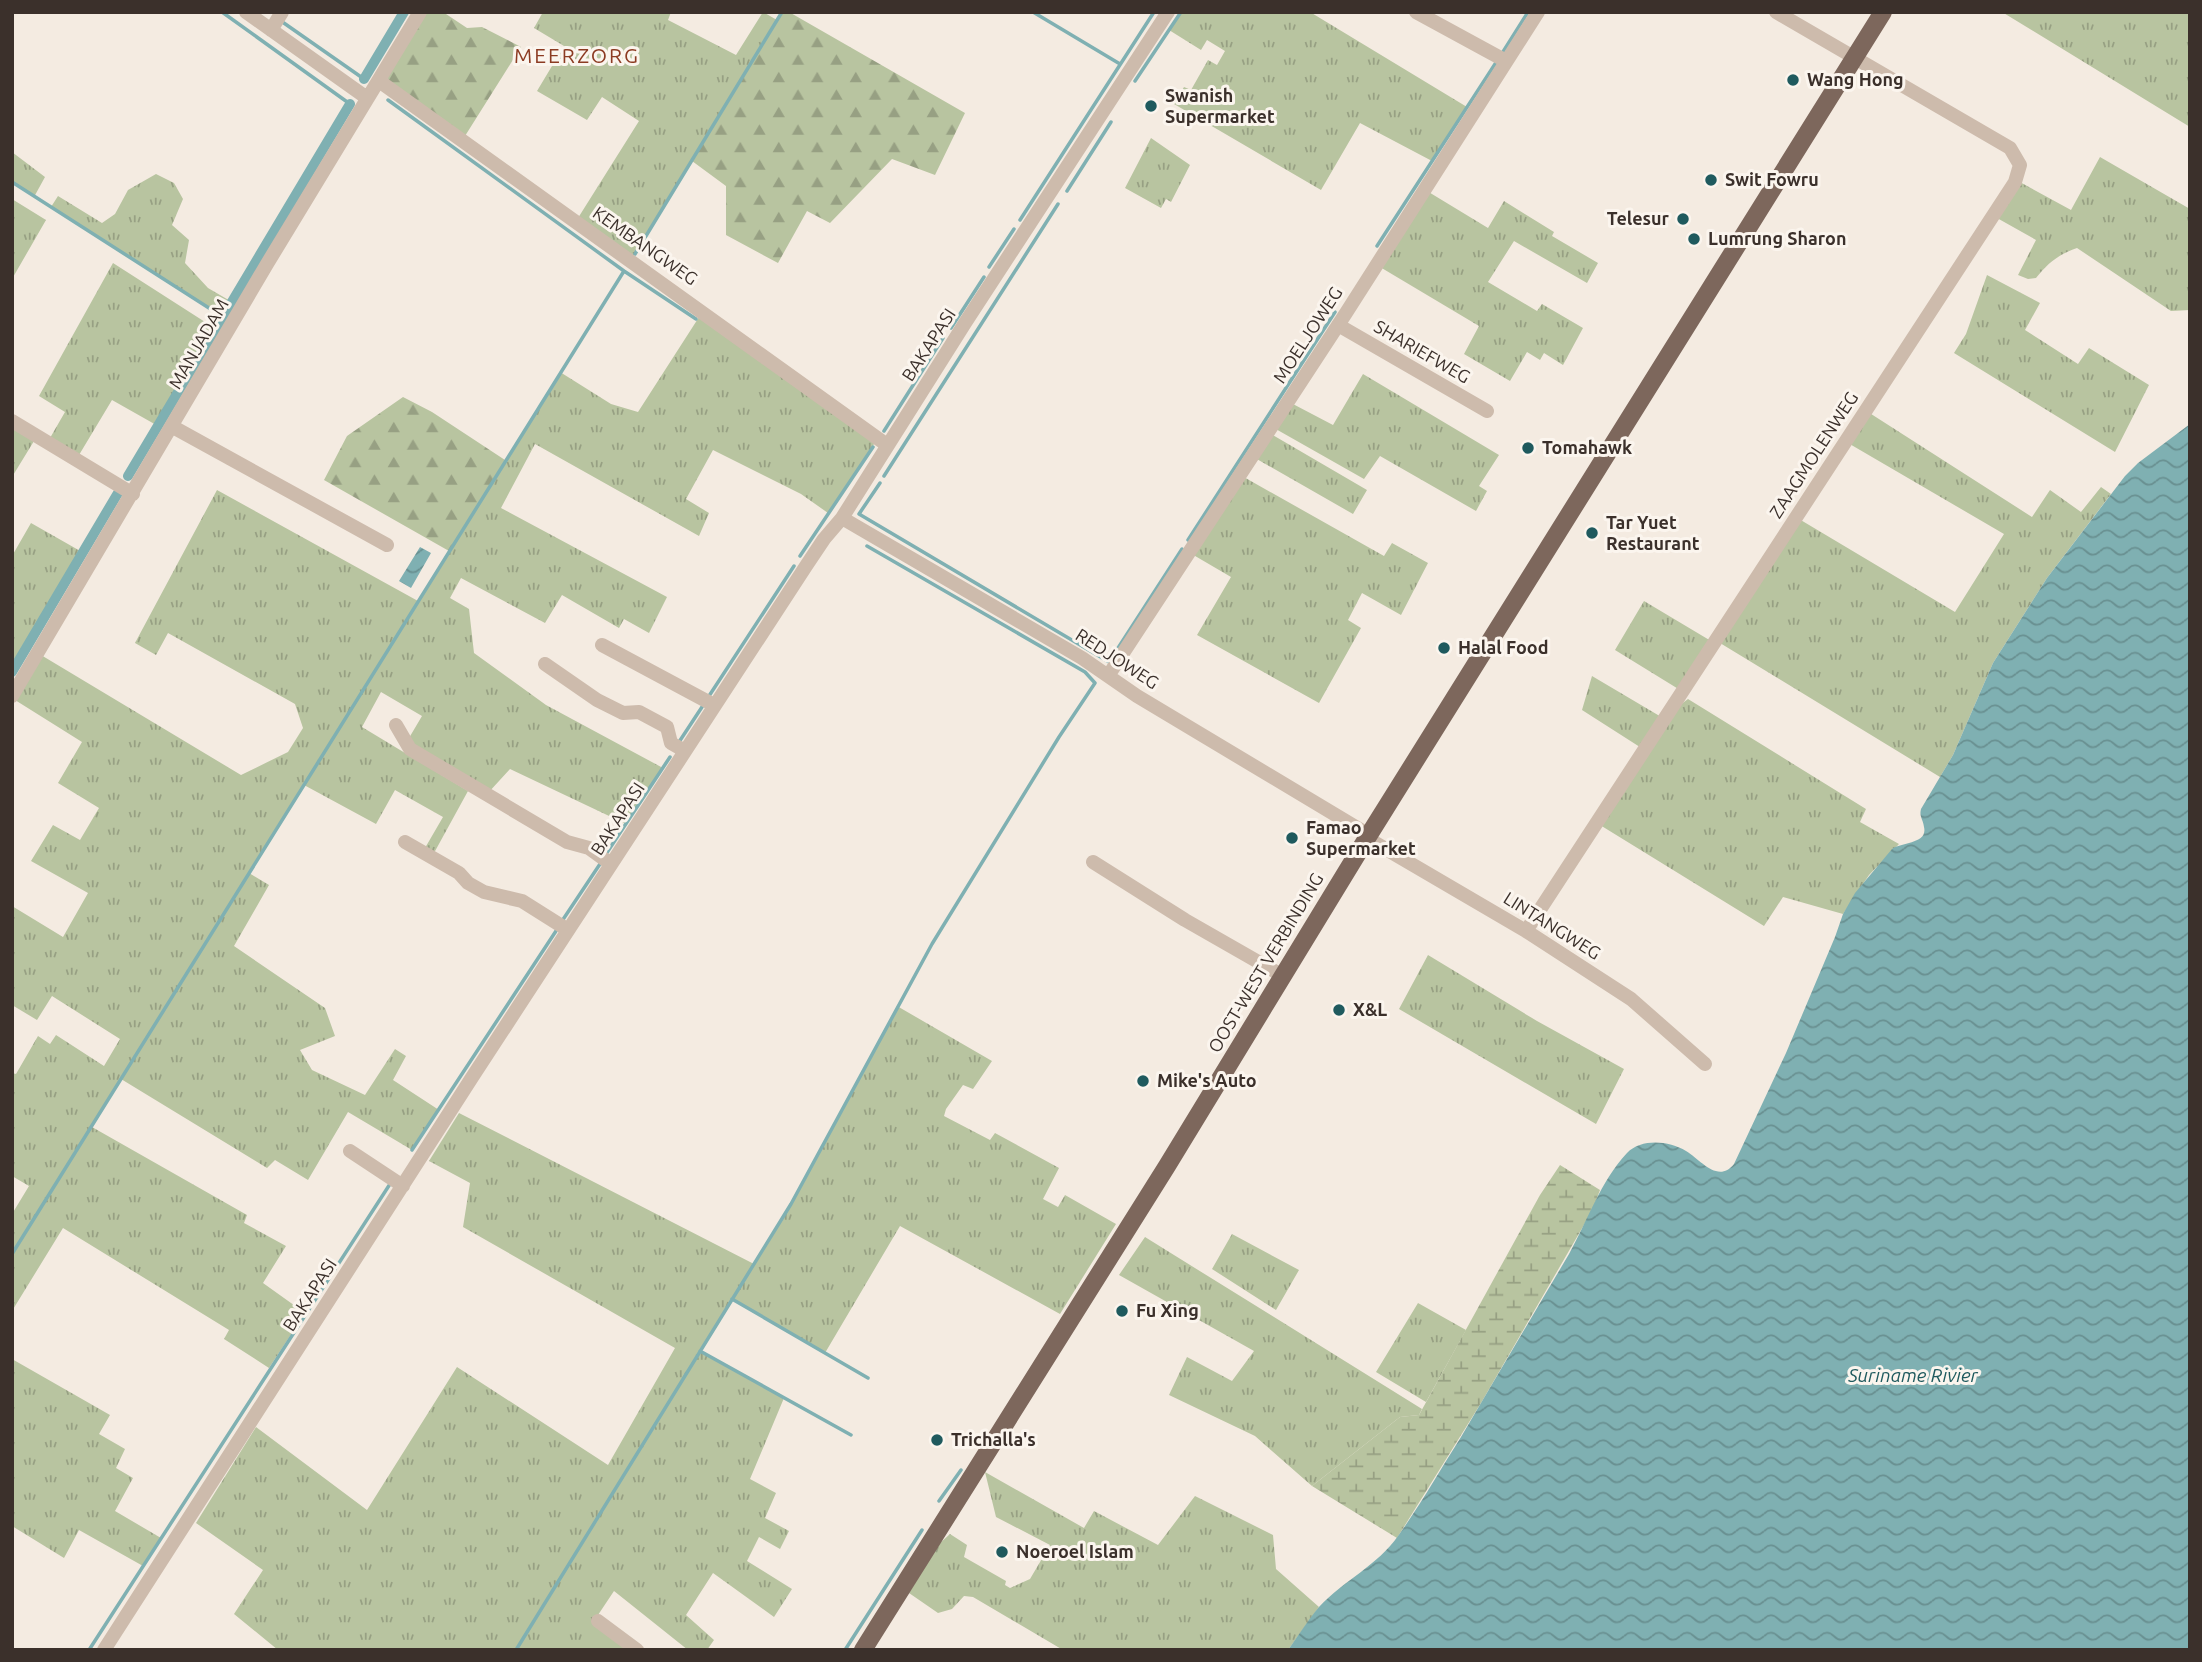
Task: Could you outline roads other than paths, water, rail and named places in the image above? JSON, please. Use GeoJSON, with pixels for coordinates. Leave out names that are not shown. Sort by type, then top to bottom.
{"type":"FeatureCollection","features":[{"type":"Feature","properties":{"kind":"main road","name":"OOST-WEST VERBINDING"},"geometry":{"type":"LineString","coordinates":[[863,1650],[1167,1166],[1368,837],[1882,12]]}},
{"type":"Feature","properties":{"kind":"street"},"geometry":{"type":"LineString","coordinates":[[246,12],[367,98]]}},
{"type":"Feature","properties":{"kind":"street"},"geometry":{"type":"LineString","coordinates":[[271,30],[282,12]]}},
{"type":"Feature","properties":{"kind":"street","name":"MANJADAM"},"geometry":{"type":"LineString","coordinates":[[12,696],[420,12]]}},
{"type":"Feature","properties":{"kind":"street","name":"BAKAPASI"},"geometry":{"type":"LineString","coordinates":[[104,1650],[568,930],[824,539],[842,518],[1168,12]]}},
{"type":"Feature","properties":{"kind":"street"},"geometry":{"type":"LineString","coordinates":[[1416,12],[1500,58]]}},
{"type":"Feature","properties":{"kind":"street","name":"MOELJOWEG"},"geometry":{"type":"LineString","coordinates":[[1108,676],[1338,325],[1500,58],[1538,12]]}},
{"type":"Feature","properties":{"kind":"street","name":"ZAAGMOLENWEG"},"geometry":{"type":"LineString","coordinates":[[1526,931],[1988,227],[2015,182],[2020,165],[2010,148],[1776,12]]}},
{"type":"Feature","properties":{"kind":"street","name":"KEMBANGWEG"},"geometry":{"type":"LineString","coordinates":[[379,81],[887,445]]}},
{"type":"Feature","properties":{"kind":"street","name":"SHARIEFWEG"},"geometry":{"type":"LineString","coordinates":[[1338,325],[1487,411]]}},
{"type":"Feature","properties":{"kind":"street"},"geometry":{"type":"LineString","coordinates":[[12,421],[133,494]]}},
{"type":"Feature","properties":{"kind":"street"},"geometry":{"type":"LineString","coordinates":[[173,426],[387,545]]}},
{"type":"Feature","properties":{"kind":"street","name":"REDJOWEG"},"geometry":{"type":"LineString","coordinates":[[842,518],[1026,625],[1368,837]]}},
{"type":"Feature","properties":{"kind":"street"},"geometry":{"type":"LineString","coordinates":[[602,645],[715,705]]}},
{"type":"Feature","properties":{"kind":"street"},"geometry":{"type":"LineString","coordinates":[[545,664],[597,700],[623,713],[639,712],[667,727],[671,743],[685,751]]}},
{"type":"Feature","properties":{"kind":"street"},"geometry":{"type":"LineString","coordinates":[[396,726],[410,749],[567,842],[589,848],[611,864]]}},
{"type":"Feature","properties":{"kind":"street","name":"LINTANGWEG"},"geometry":{"type":"LineString","coordinates":[[1368,837],[1526,931],[1631,999],[1705,1064]]}},
{"type":"Feature","properties":{"kind":"street"},"geometry":{"type":"LineString","coordinates":[[405,842],[459,873],[468,883],[484,892],[522,901],[568,930]]}},
{"type":"Feature","properties":{"kind":"street"},"geometry":{"type":"LineString","coordinates":[[1093,862],[1185,920],[1283,976]]}},
{"type":"Feature","properties":{"kind":"street"},"geometry":{"type":"LineString","coordinates":[[350,1152],[403,1185]]}},
{"type":"Feature","properties":{"kind":"street"},"geometry":{"type":"LineString","coordinates":[[598,1621],[637,1650]]}},
{"type":"Feature","properties":{"kind":"water","name":"Suriname Rivier"},"geometry":{"type":"Polygon","coordinates":[[[2190,424],[2190,1650],[1288,1650],[1319,1607],[1381,1556],[1406,1524],[1461,1437],[1569,1254],[1609,1176],[1627,1153],[1640,1145],[1664,1143],[1686,1151],[1716,1171],[1728,1170],[1734,1164],[1786,1053],[1843,914],[1855,893],[1892,849],[1922,837],[1924,827],[1921,809],[1953,755],[1993,663],[2047,578],[2125,476],[2190,424]]]}},
{"type":"Feature","properties":{"kind":"water"},"geometry":{"type":"Polygon","coordinates":[[[420,547],[431,553],[411,588],[399,581],[420,547]]]}},
{"type":"Feature","properties":{"kind":"waterway"},"geometry":{"type":"LineString","coordinates":[[222,12],[350,104]]}},
{"type":"Feature","properties":{"kind":"waterway"},"geometry":{"type":"LineString","coordinates":[[364,79],[404,12]]}},
{"type":"Feature","properties":{"kind":"waterway"},"geometry":{"type":"LineString","coordinates":[[635,254],[782,12]]}},
{"type":"Feature","properties":{"kind":"waterway"},"geometry":{"type":"LineString","coordinates":[[1033,12],[1120,64]]}},
{"type":"Feature","properties":{"kind":"waterway"},"geometry":{"type":"LineString","coordinates":[[1020,220],[1154,12]]}},
{"type":"Feature","properties":{"kind":"waterway"},"geometry":{"type":"LineString","coordinates":[[1135,81],[1181,12]]}},
{"type":"Feature","properties":{"kind":"waterway"},"geometry":{"type":"LineString","coordinates":[[1501,55],[1528,12]]}},
{"type":"Feature","properties":{"kind":"waterway"},"geometry":{"type":"LineString","coordinates":[[281,21],[364,79]]}},
{"type":"Feature","properties":{"kind":"waterway"},"geometry":{"type":"LineString","coordinates":[[1377,246],[1497,61]]}},
{"type":"Feature","properties":{"kind":"waterway"},"geometry":{"type":"LineString","coordinates":[[388,100],[624,271],[696,319]]}},
{"type":"Feature","properties":{"kind":"waterway"},"geometry":{"type":"LineString","coordinates":[[128,476],[350,104]]}},
{"type":"Feature","properties":{"kind":"waterway"},"geometry":{"type":"LineString","coordinates":[[1067,191],[1111,122]]}},
{"type":"Feature","properties":{"kind":"waterway"},"geometry":{"type":"LineString","coordinates":[[12,182],[223,317]]}},
{"type":"Feature","properties":{"kind":"waterway"},"geometry":{"type":"LineString","coordinates":[[884,476],[1058,204]]}},
{"type":"Feature","properties":{"kind":"waterway"},"geometry":{"type":"LineString","coordinates":[[989,267],[1014,229]]}},
{"type":"Feature","properties":{"kind":"waterway"},"geometry":{"type":"LineString","coordinates":[[12,1254],[624,271]]}},
{"type":"Feature","properties":{"kind":"waterway"},"geometry":{"type":"LineString","coordinates":[[951,328],[984,277]]}},
{"type":"Feature","properties":{"kind":"waterway"},"geometry":{"type":"LineString","coordinates":[[1188,540],[1335,312]]}},
{"type":"Feature","properties":{"kind":"waterway"},"geometry":{"type":"LineString","coordinates":[[884,431],[943,338]]}},
{"type":"Feature","properties":{"kind":"waterway"},"geometry":{"type":"LineString","coordinates":[[800,556],[873,447]]}},
{"type":"Feature","properties":{"kind":"waterway"},"geometry":{"type":"LineString","coordinates":[[880,483],[859,514],[1109,662],[1182,549]]}},
{"type":"Feature","properties":{"kind":"waterway"},"geometry":{"type":"LineString","coordinates":[[12,672],[118,493]]}},
{"type":"Feature","properties":{"kind":"waterway"},"geometry":{"type":"LineString","coordinates":[[516,1650],[791,1204],[932,944],[1095,683],[1085,672],[867,546]]}},
{"type":"Feature","properties":{"kind":"waterway"},"geometry":{"type":"LineString","coordinates":[[709,696],[794,566]]}},
{"type":"Feature","properties":{"kind":"waterway"},"geometry":{"type":"LineString","coordinates":[[679,742],[702,707]]}},
{"type":"Feature","properties":{"kind":"waterway"},"geometry":{"type":"LineString","coordinates":[[606,854],[670,757]]}},
{"type":"Feature","properties":{"kind":"waterway"},"geometry":{"type":"LineString","coordinates":[[562,921],[600,864]]}},
{"type":"Feature","properties":{"kind":"waterway"},"geometry":{"type":"LineString","coordinates":[[412,1150],[556,931]]}},
{"type":"Feature","properties":{"kind":"waterway"},"geometry":{"type":"LineString","coordinates":[[89,1650],[390,1184]]}},
{"type":"Feature","properties":{"kind":"waterway"},"geometry":{"type":"LineString","coordinates":[[732,1299],[868,1378]]}},
{"type":"Feature","properties":{"kind":"waterway"},"geometry":{"type":"LineString","coordinates":[[700,1351],[851,1435]]}},
{"type":"Feature","properties":{"kind":"waterway"},"geometry":{"type":"LineString","coordinates":[[939,1501],[961,1470]]}},
{"type":"Feature","properties":{"kind":"waterway"},"geometry":{"type":"LineString","coordinates":[[845,1650],[922,1530]]}},
{"type":"Feature","properties":{"kind":"place","name":"Wang Hong"},"geometry":{"type":"Point","coordinates":[1793,80]}},
{"type":"Feature","properties":{"kind":"place","name":"Swanish Supermarket"},"geometry":{"type":"Point","coordinates":[1151,106]}},
{"type":"Feature","properties":{"kind":"place","name":"Swit Fowru"},"geometry":{"type":"Point","coordinates":[1711,180]}},
{"type":"Feature","properties":{"kind":"place","name":"Telesur"},"geometry":{"type":"Point","coordinates":[1683,219]}},
{"type":"Feature","properties":{"kind":"place","name":"Lumrung Sharon"},"geometry":{"type":"Point","coordinates":[1694,239]}},
{"type":"Feature","properties":{"kind":"place","name":"Tomahawk"},"geometry":{"type":"Point","coordinates":[1528,448]}},
{"type":"Feature","properties":{"kind":"place","name":"Tar Yuet Restaurant"},"geometry":{"type":"Point","coordinates":[1592,533]}},
{"type":"Feature","properties":{"kind":"place","name":"Halal Food"},"geometry":{"type":"Point","coordinates":[1444,648]}},
{"type":"Feature","properties":{"kind":"place","name":"Famao Supermarket"},"geometry":{"type":"Point","coordinates":[1292,838]}},
{"type":"Feature","properties":{"kind":"place","name":"X&L"},"geometry":{"type":"Point","coordinates":[1339,1010]}},
{"type":"Feature","properties":{"kind":"place","name":"Mike's Auto"},"geometry":{"type":"Point","coordinates":[1143,1081]}},
{"type":"Feature","properties":{"kind":"place","name":"Fu Xing"},"geometry":{"type":"Point","coordinates":[1122,1311]}},
{"type":"Feature","properties":{"kind":"place","name":"Trichalla's"},"geometry":{"type":"Point","coordinates":[937,1440]}},
{"type":"Feature","properties":{"kind":"place","name":"Noeroel Islam"},"geometry":{"type":"Point","coordinates":[1002,1552]}},
{"type":"Feature","properties":{"kind":"district","name":"MEERZORG"},"geometry":{"type":"Point","coordinates":[577,56]}}]}
